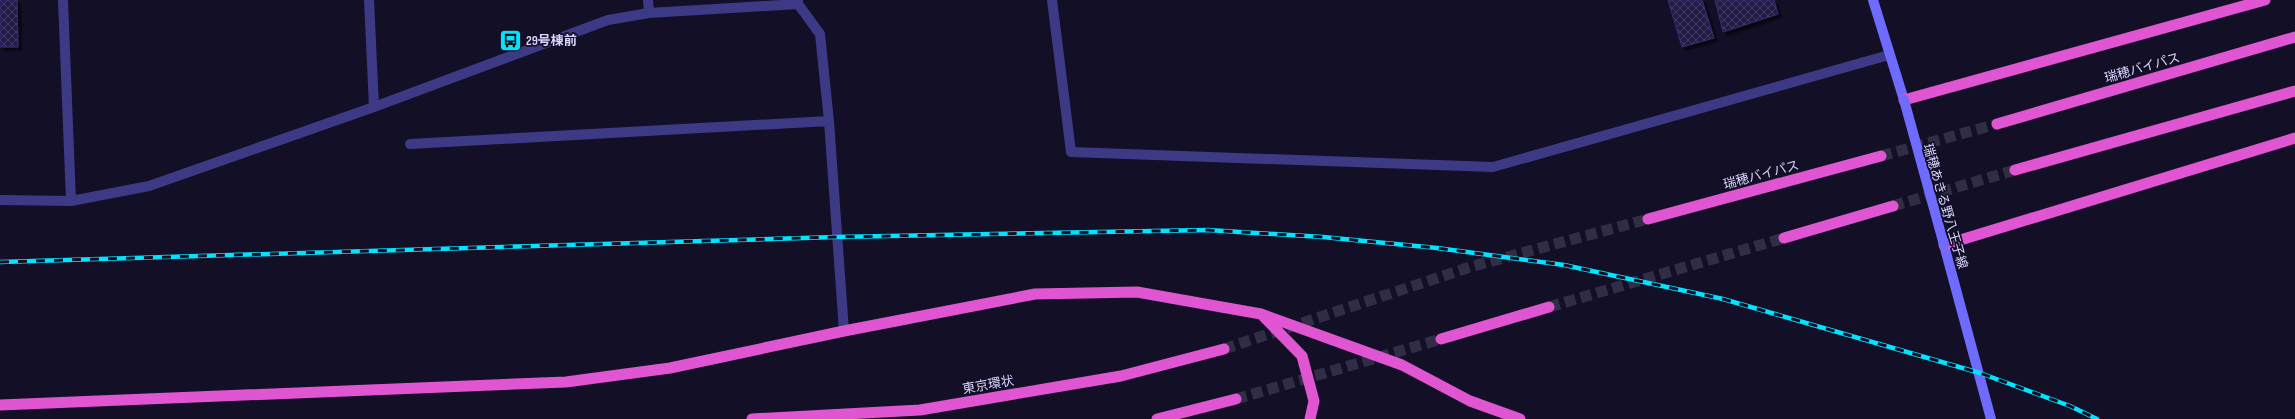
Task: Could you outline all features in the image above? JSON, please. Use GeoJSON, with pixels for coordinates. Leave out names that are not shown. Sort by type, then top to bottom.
{"type":"FeatureCollection","features":[{"type":"Feature","properties":{"kind":"highway"},"geometry":{"type":"LineString","coordinates":[[1904,100],[2265,0]]}},
{"type":"Feature","properties":{"kind":"highway","name":"瑞穂バイパス"},"geometry":{"type":"LineString","coordinates":[[1997,124],[2295,38]]}},
{"type":"Feature","properties":{"kind":"highway"},"geometry":{"type":"LineString","coordinates":[[2015,170],[2295,91]]}},
{"type":"Feature","properties":{"kind":"highway"},"geometry":{"type":"LineString","coordinates":[[1944,245],[2295,138]]}},
{"type":"Feature","properties":{"kind":"highway","name":"瑞穂バイパス"},"geometry":{"type":"LineString","coordinates":[[1648,218],[1881,156]]}},
{"type":"Feature","properties":{"kind":"highway"},"geometry":{"type":"LineString","coordinates":[[1784,238],[1894,206]]}},
{"type":"Feature","properties":{"kind":"highway"},"geometry":{"type":"LineString","coordinates":[[0,405],[566,382],[670,368],[844,331],[1035,294],[1137,292],[1261,314],[1402,365],[1470,400],[1520,419]]}},
{"type":"Feature","properties":{"kind":"highway"},"geometry":{"type":"LineString","coordinates":[[1441,339],[1550,307]]}},
{"type":"Feature","properties":{"kind":"highway"},"geometry":{"type":"LineString","coordinates":[[1261,314],[1302,356],[1314,401],[1310,419]]}},
{"type":"Feature","properties":{"kind":"highway","name":"東京環状"},"geometry":{"type":"LineString","coordinates":[[752,419],[920,410],[1121,376],[1224,349]]}},
{"type":"Feature","properties":{"kind":"highway"},"geometry":{"type":"LineString","coordinates":[[1158,419],[1236,399]]}},
{"type":"Feature","properties":{"kind":"main road","name":"瑞穂あきる野八王子線"},"geometry":{"type":"LineString","coordinates":[[1873,0],[1904,100],[1991,419]]}},
{"type":"Feature","properties":{"kind":"street"},"geometry":{"type":"LineString","coordinates":[[63,0],[71,201]]}},
{"type":"Feature","properties":{"kind":"street"},"geometry":{"type":"LineString","coordinates":[[369,0],[374,107]]}},
{"type":"Feature","properties":{"kind":"street"},"geometry":{"type":"LineString","coordinates":[[648,0],[649,13]]}},
{"type":"Feature","properties":{"kind":"street"},"geometry":{"type":"LineString","coordinates":[[1052,0],[1071,152],[1493,167],[1889,55]]}},
{"type":"Feature","properties":{"kind":"street"},"geometry":{"type":"LineString","coordinates":[[0,200],[71,201],[149,186],[374,107],[608,20],[649,13],[798,2],[820,34],[829,121],[844,331]]}},
{"type":"Feature","properties":{"kind":"street"},"geometry":{"type":"LineString","coordinates":[[410,144],[829,121]]}},
{"type":"Feature","properties":{"kind":"building"},"geometry":{"type":"Polygon","coordinates":[[[0,0],[17,0],[18,47],[0,47],[0,0]]]}},
{"type":"Feature","properties":{"kind":"building"},"geometry":{"type":"Polygon","coordinates":[[[1668,0],[1702,0],[1714,38],[1682,47],[1668,0]]]}},
{"type":"Feature","properties":{"kind":"building"},"geometry":{"type":"Polygon","coordinates":[[[1715,0],[1774,0],[1778,14],[1723,32],[1715,0]]]}},
{"type":"Feature","properties":{"kind":"tunnel"},"geometry":{"type":"LineString","coordinates":[[1881,156],[1997,124]]}},
{"type":"Feature","properties":{"kind":"tunnel"},"geometry":{"type":"LineString","coordinates":[[1893,206],[2015,170]]}},
{"type":"Feature","properties":{"kind":"tunnel"},"geometry":{"type":"LineString","coordinates":[[1224,349],[1470,267],[1648,219]]}},
{"type":"Feature","properties":{"kind":"tunnel"},"geometry":{"type":"LineString","coordinates":[[1549,307],[1784,238]]}},
{"type":"Feature","properties":{"kind":"tunnel"},"geometry":{"type":"LineString","coordinates":[[1236,399],[1441,339]]}},
{"type":"Feature","properties":{"kind":"railway"},"geometry":{"type":"LineString","coordinates":[[0,262],[836,237],[1208,230],[1323,237],[1437,248],[1564,265],[1723,299],[1980,373],[2070,406],[2097,419]]}},
{"type":"Feature","properties":{"kind":"place","name":"29号棟前"},"geometry":{"type":"Point","coordinates":[511,40]}}]}
